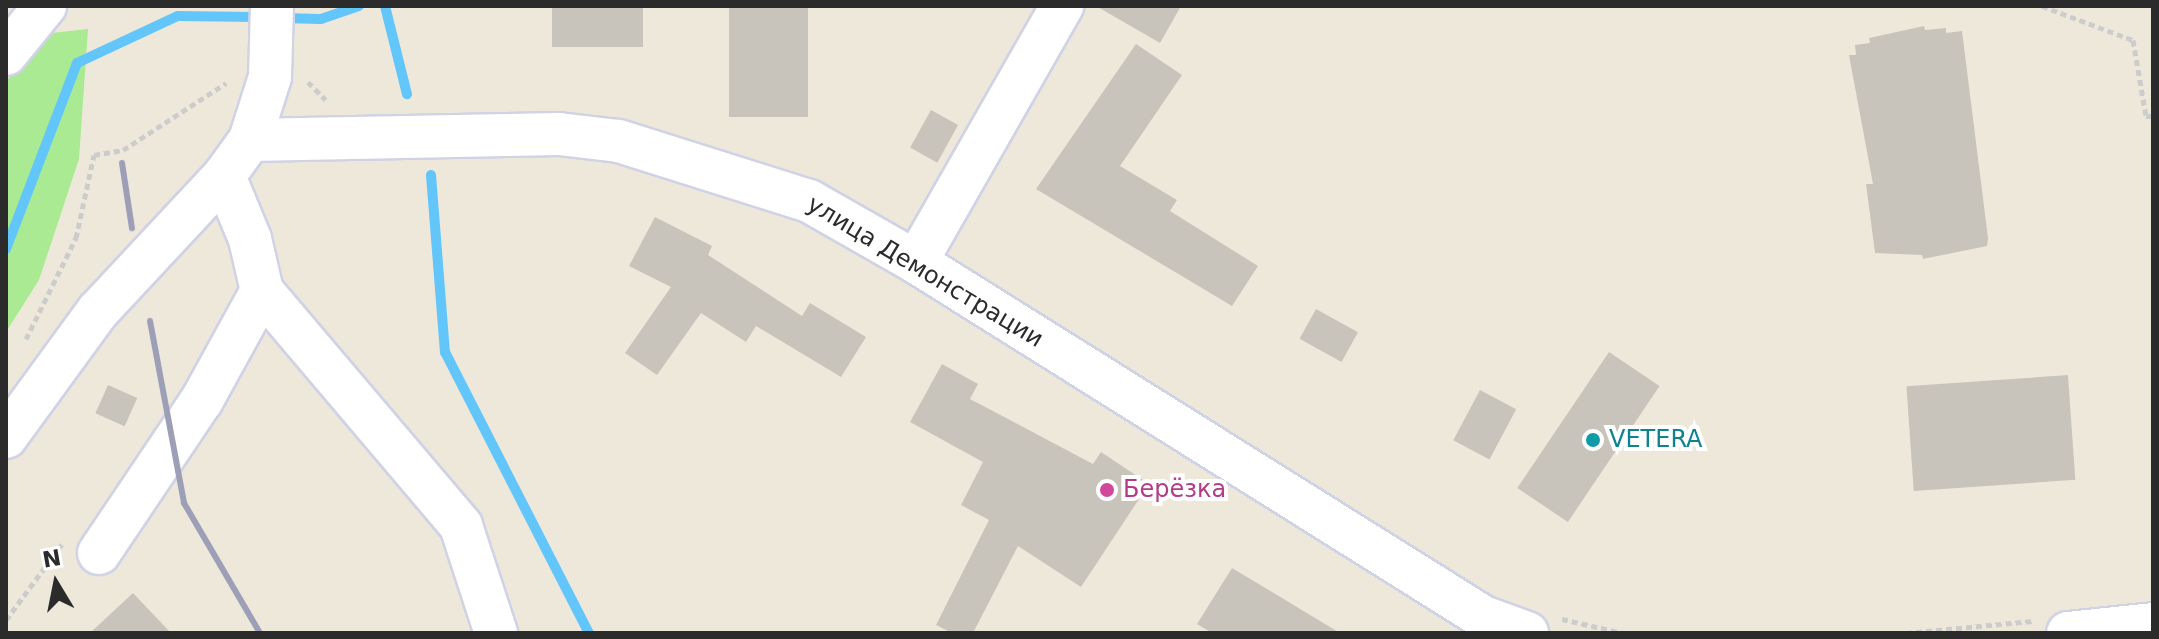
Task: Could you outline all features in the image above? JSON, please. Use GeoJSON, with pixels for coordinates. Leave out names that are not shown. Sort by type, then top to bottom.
{"type":"FeatureCollection","features":[{"type":"Feature","properties":{"kind":"street"},"geometry":{"type":"LineString","coordinates":[[6,54],[45,6]]}},
{"type":"Feature","properties":{"kind":"street"},"geometry":{"type":"LineString","coordinates":[[6,437],[98,311],[224,176],[250,140],[251,78],[272,6]]}},
{"type":"Feature","properties":{"kind":"street"},"geometry":{"type":"LineString","coordinates":[[916,262],[1062,6]]}},
{"type":"Feature","properties":{"kind":"street","name":"улица Демонстрации"},"geometry":{"type":"LineString","coordinates":[[250,140],[559,134],[619,141],[809,201],[916,262],[1483,617],[1527,633]]}},
{"type":"Feature","properties":{"kind":"street"},"geometry":{"type":"LineString","coordinates":[[224,176],[250,239],[262,291],[461,526],[496,633]]}},
{"type":"Feature","properties":{"kind":"street"},"geometry":{"type":"LineString","coordinates":[[99,553],[202,400],[262,291]]}},
{"type":"Feature","properties":{"kind":"street"},"geometry":{"type":"LineString","coordinates":[[2068,633],[2153,624]]}},
{"type":"Feature","properties":{"kind":"path"},"geometry":{"type":"LineString","coordinates":[[2042,6],[2133,40],[2146,116],[2153,116]]}},
{"type":"Feature","properties":{"kind":"path"},"geometry":{"type":"LineString","coordinates":[[21,347],[76,238],[94,155],[123,150],[251,78]]}},
{"type":"Feature","properties":{"kind":"green space"},"geometry":{"type":"Polygon","coordinates":[[[88,29],[79,159],[39,280],[6,332],[6,81],[52,33],[88,29]]]}},
{"type":"Feature","properties":{"kind":"building"},"geometry":{"type":"Polygon","coordinates":[[[552,6],[643,6],[643,47],[552,47],[552,6]]]}},
{"type":"Feature","properties":{"kind":"building"},"geometry":{"type":"Polygon","coordinates":[[[729,6],[808,6],[808,117],[729,117],[729,6]]]}},
{"type":"Feature","properties":{"kind":"building"},"geometry":{"type":"Polygon","coordinates":[[[1096,6],[1181,6],[1160,43],[1096,6]]]}},
{"type":"Feature","properties":{"kind":"building"},"geometry":{"type":"Polygon","coordinates":[[[1924,26],[1925,30],[1946,28],[1946,33],[1962,31],[1988,238],[1987,246],[1923,259],[1922,255],[1875,253],[1866,184],[1873,184],[1849,55],[1856,55],[1855,45],[1870,43],[1869,38],[1924,26]]]}},
{"type":"Feature","properties":{"kind":"building"},"geometry":{"type":"Polygon","coordinates":[[[1136,44],[1182,75],[1120,166],[1177,200],[1170,211],[1258,266],[1232,306],[1036,189],[1136,44]]]}},
{"type":"Feature","properties":{"kind":"building"},"geometry":{"type":"Polygon","coordinates":[[[931,110],[958,125],[937,163],[910,148],[931,110]]]}},
{"type":"Feature","properties":{"kind":"building"},"geometry":{"type":"Polygon","coordinates":[[[655,217],[712,246],[708,255],[802,316],[810,303],[866,337],[841,377],[756,326],[746,342],[701,313],[657,375],[625,353],[671,287],[629,266],[655,217]]]}},
{"type":"Feature","properties":{"kind":"building"},"geometry":{"type":"Polygon","coordinates":[[[1316,309],[1358,332],[1341,362],[1300,339],[1316,309]]]}},
{"type":"Feature","properties":{"kind":"building","name":"VETERA"},"geometry":{"type":"Polygon","coordinates":[[[1609,352],[1660,386],[1568,522],[1517,488],[1609,352]]]}},
{"type":"Feature","properties":{"kind":"building"},"geometry":{"type":"Polygon","coordinates":[[[942,364],[978,384],[970,399],[1093,464],[1101,452],[1149,484],[1081,587],[1018,546],[973,633],[952,633],[936,625],[989,520],[961,505],[983,462],[910,422],[942,364]]]}},
{"type":"Feature","properties":{"kind":"building"},"geometry":{"type":"Polygon","coordinates":[[[2068,375],[2075,480],[1914,491],[1906,386],[2068,375]]]}},
{"type":"Feature","properties":{"kind":"building"},"geometry":{"type":"Polygon","coordinates":[[[108,385],[137,398],[125,426],[95,413],[108,385]]]}},
{"type":"Feature","properties":{"kind":"building"},"geometry":{"type":"Polygon","coordinates":[[[1480,390],[1516,409],[1489,460],[1453,440],[1480,390]]]}},
{"type":"Feature","properties":{"kind":"building"},"geometry":{"type":"Polygon","coordinates":[[[1232,568],[1340,633],[1212,633],[1197,624],[1232,568]]]}},
{"type":"Feature","properties":{"kind":"building"},"geometry":{"type":"Polygon","coordinates":[[[133,593],[171,633],[90,633],[133,593]]]}},
{"type":"Feature","properties":{"kind":"waterway"},"geometry":{"type":"LineString","coordinates":[[281,18],[321,19],[359,6]]}},
{"type":"Feature","properties":{"kind":"waterway"},"geometry":{"type":"LineString","coordinates":[[385,6],[407,94]]}},
{"type":"Feature","properties":{"kind":"waterway"},"geometry":{"type":"LineString","coordinates":[[6,249],[77,63],[178,16],[261,17]]}},
{"type":"Feature","properties":{"kind":"waterway"},"geometry":{"type":"LineString","coordinates":[[431,175],[445,352],[589,633]]}},
{"type":"Feature","properties":{"kind":"railway"},"geometry":{"type":"LineString","coordinates":[[122,163],[132,228]]}},
{"type":"Feature","properties":{"kind":"railway"},"geometry":{"type":"LineString","coordinates":[[150,321],[184,503],[260,633]]}},
{"type":"Feature","properties":{"kind":"place","name":"VETERA"},"geometry":{"type":"Point","coordinates":[1593,440]}},
{"type":"Feature","properties":{"kind":"place","name":"Берёзка"},"geometry":{"type":"Point","coordinates":[1107,490]}}]}
